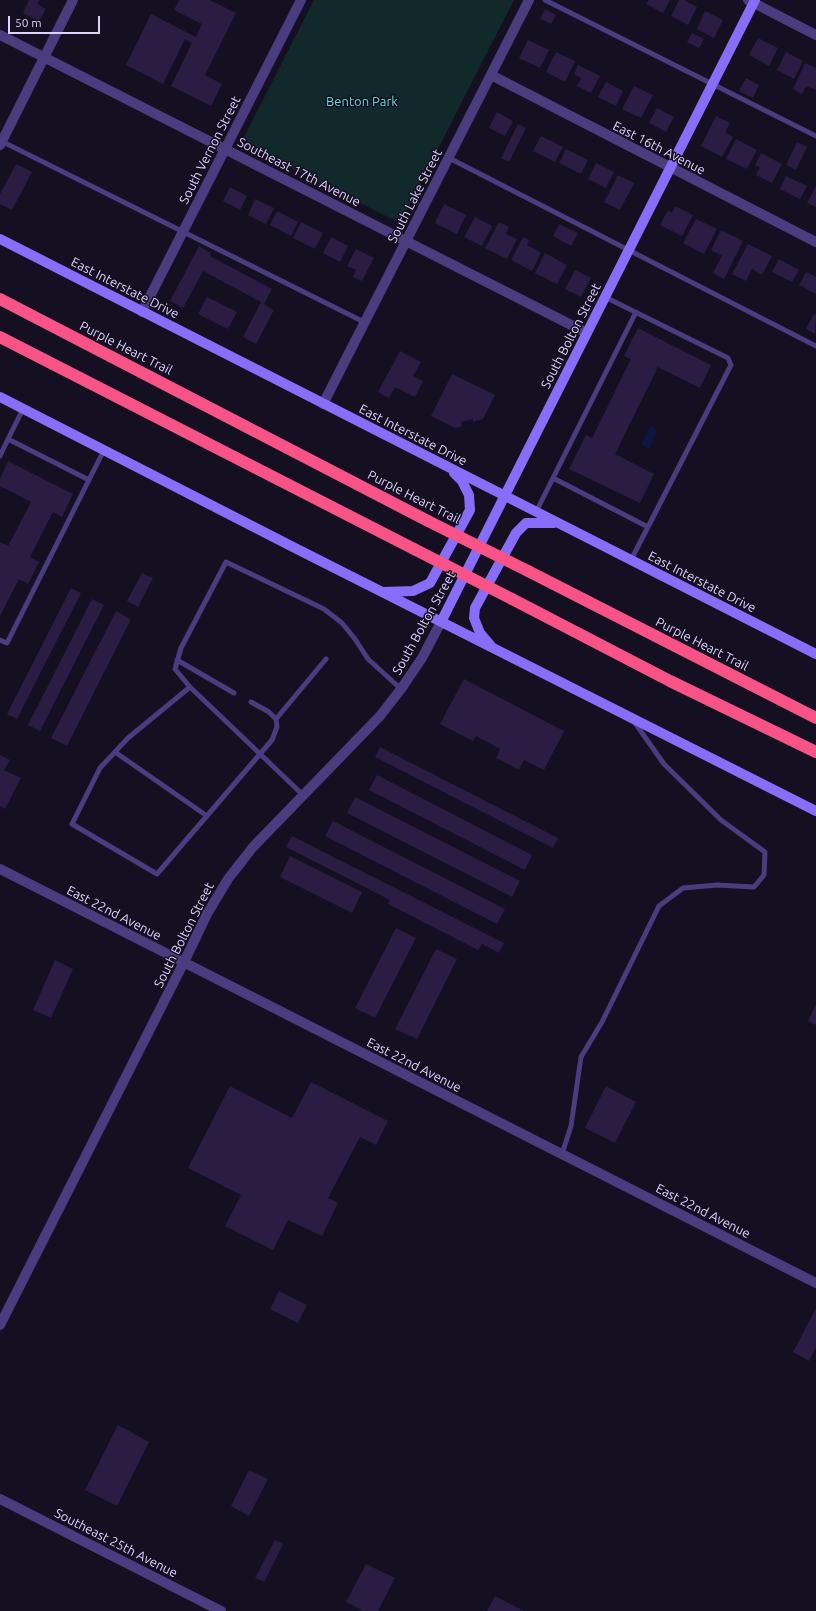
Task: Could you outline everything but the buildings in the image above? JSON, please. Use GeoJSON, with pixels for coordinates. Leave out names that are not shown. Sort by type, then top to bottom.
{"type":"FeatureCollection","features":[{"type":"Feature","properties":{"kind":"highway","name":"Purple Heart Trail"},"geometry":{"type":"LineString","coordinates":[[0,299],[428,521],[816,718]]}},
{"type":"Feature","properties":{"kind":"highway"},"geometry":{"type":"LineString","coordinates":[[0,337],[670,681],[816,752]]}},
{"type":"Feature","properties":{"kind":"main road","name":"South Bolton Street"},"geometry":{"type":"LineString","coordinates":[[441,622],[506,496],[586,333],[713,83],[752,1]]}},
{"type":"Feature","properties":{"kind":"main road","name":"East Interstate Drive"},"geometry":{"type":"LineString","coordinates":[[0,239],[816,654]]}},
{"type":"Feature","properties":{"kind":"main road"},"geometry":{"type":"LineString","coordinates":[[0,396],[492,648],[816,811]]}},
{"type":"Feature","properties":{"kind":"main road"},"geometry":{"type":"LineString","coordinates":[[383,592],[413,591],[430,583],[470,510],[469,495],[462,481],[450,469]]}},
{"type":"Feature","properties":{"kind":"main road"},"geometry":{"type":"LineString","coordinates":[[492,648],[480,633],[474,618],[475,608],[516,533],[526,523],[556,522]]}},
{"type":"Feature","properties":{"kind":"street"},"geometry":{"type":"LineString","coordinates":[[1,142],[73,0]]}},
{"type":"Feature","properties":{"kind":"street","name":"South Vernon Street"},"geometry":{"type":"LineString","coordinates":[[142,312],[301,0]]}},
{"type":"Feature","properties":{"kind":"street","name":"South Lake Street"},"geometry":{"type":"LineString","coordinates":[[323,404],[529,0]]}},
{"type":"Feature","properties":{"kind":"street"},"geometry":{"type":"LineString","coordinates":[[752,1],[816,34]]}},
{"type":"Feature","properties":{"kind":"street","name":"Southeast 17th Avenue"},"geometry":{"type":"LineString","coordinates":[[0,34],[586,333]]}},
{"type":"Feature","properties":{"kind":"street","name":"East 16th Avenue"},"geometry":{"type":"LineString","coordinates":[[491,75],[816,242]]}},
{"type":"Feature","properties":{"kind":"street","name":"South Bolton Street"},"geometry":{"type":"LineString","coordinates":[[0,1324],[207,914],[228,879],[253,847],[380,716],[402,689],[422,658],[441,622]]}},
{"type":"Feature","properties":{"kind":"street","name":"East 22nd Avenue"},"geometry":{"type":"LineString","coordinates":[[0,869],[816,1283]]}},
{"type":"Feature","properties":{"kind":"street","name":"Southeast 25th Avenue"},"geometry":{"type":"LineString","coordinates":[[0,1499],[221,1611]]}},
{"type":"Feature","properties":{"kind":"lane"},"geometry":{"type":"LineString","coordinates":[[545,0],[816,136]]}},
{"type":"Feature","properties":{"kind":"lane"},"geometry":{"type":"LineString","coordinates":[[1,142],[184,231],[364,322]]}},
{"type":"Feature","properties":{"kind":"lane"},"geometry":{"type":"LineString","coordinates":[[449,158],[816,346]]}},
{"type":"Feature","properties":{"kind":"lane"},"geometry":{"type":"LineString","coordinates":[[605,297],[728,358],[731,365],[631,560]]}},
{"type":"Feature","properties":{"kind":"lane"},"geometry":{"type":"LineString","coordinates":[[536,512],[636,312]]}},
{"type":"Feature","properties":{"kind":"lane"},"geometry":{"type":"LineString","coordinates":[[0,456],[23,409]]}},
{"type":"Feature","properties":{"kind":"lane"},"geometry":{"type":"LineString","coordinates":[[8,439],[89,480]]}},
{"type":"Feature","properties":{"kind":"lane"},"geometry":{"type":"LineString","coordinates":[[0,640],[7,643],[104,450]]}},
{"type":"Feature","properties":{"kind":"lane"},"geometry":{"type":"LineString","coordinates":[[552,478],[648,527]]}},
{"type":"Feature","properties":{"kind":"lane"},"geometry":{"type":"LineString","coordinates":[[303,795],[190,687],[175,669],[181,648],[226,562],[324,609],[342,623],[368,659],[402,689]]}},
{"type":"Feature","properties":{"kind":"lane"},"geometry":{"type":"LineString","coordinates":[[276,719],[326,659]]}},
{"type":"Feature","properties":{"kind":"lane"},"geometry":{"type":"LineString","coordinates":[[177,660],[234,693]]}},
{"type":"Feature","properties":{"kind":"lane"},"geometry":{"type":"LineString","coordinates":[[190,687],[128,738],[100,768],[72,824],[157,874],[272,740],[277,727],[276,719],[269,712],[250,702]]}},
{"type":"Feature","properties":{"kind":"lane"},"geometry":{"type":"LineString","coordinates":[[562,1154],[571,1126],[581,1057],[602,1022],[659,906],[682,888],[717,885],[754,888],[764,875],[765,852],[721,820],[664,764],[632,718]]}},
{"type":"Feature","properties":{"kind":"lane"},"geometry":{"type":"LineString","coordinates":[[115,752],[207,816]]}},
{"type":"Feature","properties":{"kind":"green space","name":"Benton Park"},"geometry":{"type":"Polygon","coordinates":[[[314,0],[514,0],[402,219],[396,221],[245,145],[243,139],[314,0]]]}},
{"type":"Feature","properties":{"kind":"water"},"geometry":{"type":"Polygon","coordinates":[[[650,426],[658,430],[649,449],[641,445],[650,426]]]}}]}
